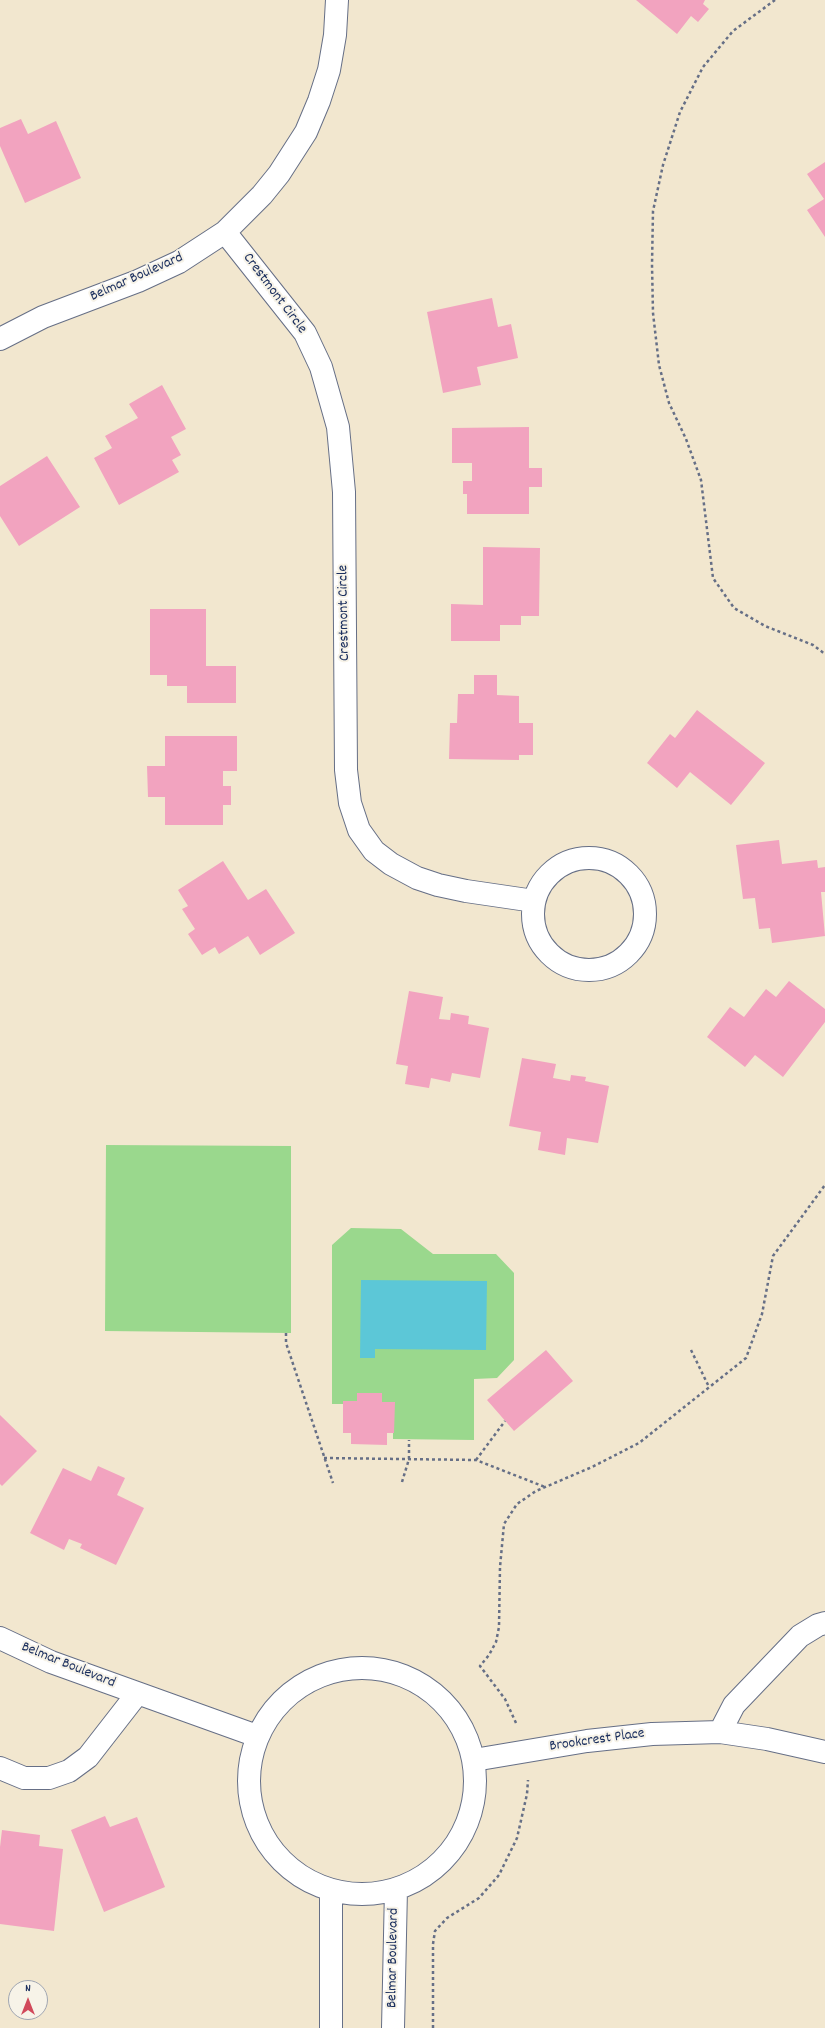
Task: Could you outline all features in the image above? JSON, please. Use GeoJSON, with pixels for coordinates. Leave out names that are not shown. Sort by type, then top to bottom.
{"type":"FeatureCollection","features":[{"type":"Feature","properties":{"kind":"street","name":"Belmar Boulevard"},"geometry":{"type":"LineString","coordinates":[[0,340],[43,317],[138,281],[179,262],[225,232],[262,195],[279,174],[306,132],[329,70],[335,35],[337,0]]}},
{"type":"Feature","properties":{"kind":"street","name":"Crestmont Circle"},"geometry":{"type":"LineString","coordinates":[[225,232],[306,334],[321,367],[338,427],[344,492],[346,770],[350,803],[359,830],[374,851],[391,864],[417,878],[438,885],[466,891],[534,901]]}},
{"type":"Feature","properties":{"kind":"street"},"geometry":{"type":"LineString","coordinates":[[587,858],[602,859],[616,864],[628,873],[638,884],[644,898],[646,912],[645,926],[639,941],[631,952],[619,962],[598,970],[576,969],[556,960],[541,944],[534,923],[534,901],[540,887],[548,875],[559,866],[573,860],[587,858]]}},
{"type":"Feature","properties":{"kind":"street"},"geometry":{"type":"LineString","coordinates":[[720,1732],[734,1705],[800,1636],[818,1625],[825,1623]]}},
{"type":"Feature","properties":{"kind":"street","name":"Belmar Boulevard"},"geometry":{"type":"LineString","coordinates":[[0,1638],[51,1662],[257,1736]]}},
{"type":"Feature","properties":{"kind":"street"},"geometry":{"type":"LineString","coordinates":[[354,1668],[374,1668],[395,1672],[414,1680],[431,1691],[446,1705],[459,1722],[468,1740],[474,1760],[476,1780],[474,1801],[468,1821],[459,1839],[447,1856],[432,1870],[415,1881],[396,1889],[375,1894],[353,1894],[331,1890],[316,1885],[289,1868],[277,1857],[259,1830],[249,1800],[248,1783],[252,1752],[257,1736],[266,1718],[295,1688],[313,1678],[333,1671],[354,1668]]}},
{"type":"Feature","properties":{"kind":"street","name":"Belmar Boulevard"},"geometry":{"type":"LineString","coordinates":[[0,1768],[24,1778],[49,1778],[69,1772],[88,1757],[119,1720],[137,1694]]}},
{"type":"Feature","properties":{"kind":"street","name":"Brookcrest Place"},"geometry":{"type":"LineString","coordinates":[[474,1760],[587,1741],[652,1734],[720,1732],[767,1739],[825,1752]]}},
{"type":"Feature","properties":{"kind":"street","name":"Belmar Boulevard"},"geometry":{"type":"LineString","coordinates":[[393,2028],[396,1889]]}},
{"type":"Feature","properties":{"kind":"street"},"geometry":{"type":"LineString","coordinates":[[331,1890],[331,2028]]}},
{"type":"Feature","properties":{"kind":"path"},"geometry":{"type":"LineString","coordinates":[[775,0],[733,31],[702,67],[680,112],[663,165],[653,212],[653,313],[659,365],[669,403],[686,438],[701,480],[713,578],[734,608],[765,626],[813,645],[825,654]]}},
{"type":"Feature","properties":{"kind":"path"},"geometry":{"type":"LineString","coordinates":[[433,2028],[433,1944],[435,1931],[447,1918],[479,1898],[499,1875],[517,1838],[527,1794],[528,1767],[522,1735],[505,1699],[480,1666],[489,1655],[496,1642],[499,1627],[500,1567],[504,1524],[517,1504],[545,1487],[592,1467],[639,1443],[746,1358],[762,1314],[773,1256],[825,1186]]}},
{"type":"Feature","properties":{"kind":"path"},"geometry":{"type":"LineString","coordinates":[[286,1333],[286,1343],[333,1483]]}},
{"type":"Feature","properties":{"kind":"path"},"geometry":{"type":"LineString","coordinates":[[691,1350],[709,1387]]}},
{"type":"Feature","properties":{"kind":"path"},"geometry":{"type":"LineString","coordinates":[[476,1460],[505,1421]]}},
{"type":"Feature","properties":{"kind":"path"},"geometry":{"type":"LineString","coordinates":[[402,1482],[409,1459],[409,1440]]}},
{"type":"Feature","properties":{"kind":"path"},"geometry":{"type":"LineString","coordinates":[[324,1458],[476,1460],[545,1487]]}},
{"type":"Feature","properties":{"kind":"green space"},"geometry":{"type":"Polygon","coordinates":[[[106,1145],[291,1146],[291,1333],[105,1331],[106,1145]]]}},
{"type":"Feature","properties":{"kind":"green space"},"geometry":{"type":"Polygon","coordinates":[[[351,1228],[401,1229],[433,1254],[496,1254],[514,1273],[514,1360],[497,1378],[474,1379],[474,1440],[393,1439],[393,1404],[332,1404],[332,1245],[351,1228]]]}},
{"type":"Feature","properties":{"kind":"water"},"geometry":{"type":"Polygon","coordinates":[[[361,1280],[487,1281],[486,1350],[375,1349],[375,1358],[360,1358],[361,1280]]]}},
{"type":"Feature","properties":{"kind":"building"},"geometry":{"type":"Polygon","coordinates":[[[636,0],[705,0],[703,4],[709,9],[698,22],[691,16],[677,34],[636,0]]]}},
{"type":"Feature","properties":{"kind":"building"},"geometry":{"type":"Polygon","coordinates":[[[21,119],[28,134],[56,121],[81,178],[25,203],[0,146],[0,128],[21,119]]]}},
{"type":"Feature","properties":{"kind":"building"},"geometry":{"type":"Polygon","coordinates":[[[825,162],[825,237],[807,210],[824,199],[807,174],[825,162]]]}},
{"type":"Feature","properties":{"kind":"building"},"geometry":{"type":"Polygon","coordinates":[[[492,298],[498,327],[511,324],[518,358],[477,367],[481,385],[443,393],[427,312],[492,298]]]}},
{"type":"Feature","properties":{"kind":"building"},"geometry":{"type":"Polygon","coordinates":[[[162,385],[186,429],[171,437],[181,455],[172,460],[179,472],[119,505],[94,458],[112,448],[105,436],[138,418],[129,404],[162,385]]]}},
{"type":"Feature","properties":{"kind":"building"},"geometry":{"type":"Polygon","coordinates":[[[529,427],[529,468],[542,468],[542,487],[529,487],[529,514],[467,514],[467,494],[463,494],[463,481],[472,481],[472,463],[452,463],[452,428],[529,427]]]}},
{"type":"Feature","properties":{"kind":"building"},"geometry":{"type":"Polygon","coordinates":[[[47,456],[80,507],[19,546],[0,516],[0,486],[47,456]]]}},
{"type":"Feature","properties":{"kind":"building"},"geometry":{"type":"Polygon","coordinates":[[[483,547],[540,548],[539,616],[521,616],[521,625],[500,625],[500,641],[451,641],[451,604],[483,605],[483,547]]]}},
{"type":"Feature","properties":{"kind":"building"},"geometry":{"type":"Polygon","coordinates":[[[150,609],[206,609],[206,666],[236,666],[236,703],[187,703],[187,686],[167,686],[167,675],[150,675],[150,609]]]}},
{"type":"Feature","properties":{"kind":"building"},"geometry":{"type":"Polygon","coordinates":[[[474,675],[497,675],[497,695],[519,696],[519,723],[533,723],[533,755],[519,755],[519,760],[449,759],[450,723],[457,723],[458,694],[474,694],[474,675]]]}},
{"type":"Feature","properties":{"kind":"building"},"geometry":{"type":"Polygon","coordinates":[[[697,710],[765,763],[731,805],[690,772],[677,788],[647,763],[670,734],[675,738],[697,710]]]}},
{"type":"Feature","properties":{"kind":"building"},"geometry":{"type":"Polygon","coordinates":[[[165,736],[237,736],[237,771],[223,771],[223,786],[231,786],[231,805],[223,805],[223,825],[165,825],[165,797],[148,797],[147,766],[165,766],[165,736]]]}},
{"type":"Feature","properties":{"kind":"building"},"geometry":{"type":"Polygon","coordinates":[[[779,840],[782,864],[817,860],[818,868],[825,867],[825,892],[821,892],[825,936],[772,943],[770,928],[759,929],[755,898],[743,899],[736,845],[779,840]]]}},
{"type":"Feature","properties":{"kind":"building"},"geometry":{"type":"Polygon","coordinates":[[[223,861],[248,900],[266,889],[295,933],[260,955],[248,936],[219,954],[215,947],[202,955],[188,934],[195,929],[182,909],[188,906],[178,890],[223,861]]]}},
{"type":"Feature","properties":{"kind":"building"},"geometry":{"type":"Polygon","coordinates":[[[789,981],[825,1009],[825,1022],[783,1077],[755,1055],[745,1067],[707,1037],[730,1007],[744,1017],[766,989],[776,997],[789,981]]]}},
{"type":"Feature","properties":{"kind":"building"},"geometry":{"type":"Polygon","coordinates":[[[409,991],[443,997],[439,1019],[450,1020],[451,1013],[469,1016],[468,1024],[489,1028],[480,1078],[452,1073],[450,1082],[431,1078],[429,1088],[405,1084],[408,1066],[396,1064],[409,991]]]}},
{"type":"Feature","properties":{"kind":"building"},"geometry":{"type":"Polygon","coordinates":[[[522,1058],[556,1064],[553,1078],[570,1081],[571,1075],[586,1077],[585,1081],[609,1086],[598,1143],[567,1138],[565,1155],[538,1150],[541,1132],[509,1126],[522,1058]]]}},
{"type":"Feature","properties":{"kind":"building"},"geometry":{"type":"Polygon","coordinates":[[[546,1350],[573,1381],[514,1431],[487,1400],[546,1350]]]}},
{"type":"Feature","properties":{"kind":"building"},"geometry":{"type":"Polygon","coordinates":[[[357,1393],[382,1393],[382,1402],[395,1402],[394,1433],[387,1433],[387,1445],[351,1444],[351,1433],[343,1433],[343,1401],[357,1401],[357,1393]]]}},
{"type":"Feature","properties":{"kind":"building"},"geometry":{"type":"Polygon","coordinates":[[[0,1415],[37,1451],[2,1486],[0,1484],[0,1415]]]}},
{"type":"Feature","properties":{"kind":"building"},"geometry":{"type":"Polygon","coordinates":[[[98,1466],[125,1478],[117,1495],[144,1508],[116,1565],[80,1548],[82,1544],[69,1539],[64,1550],[30,1533],[63,1468],[91,1481],[98,1466]]]}},
{"type":"Feature","properties":{"kind":"building"},"geometry":{"type":"Polygon","coordinates":[[[105,1816],[110,1827],[137,1817],[165,1887],[104,1912],[71,1830],[105,1816]]]}},
{"type":"Feature","properties":{"kind":"building"},"geometry":{"type":"Polygon","coordinates":[[[2,1830],[40,1835],[39,1846],[63,1849],[54,1931],[0,1924],[0,1847],[2,1830]]]}}]}
